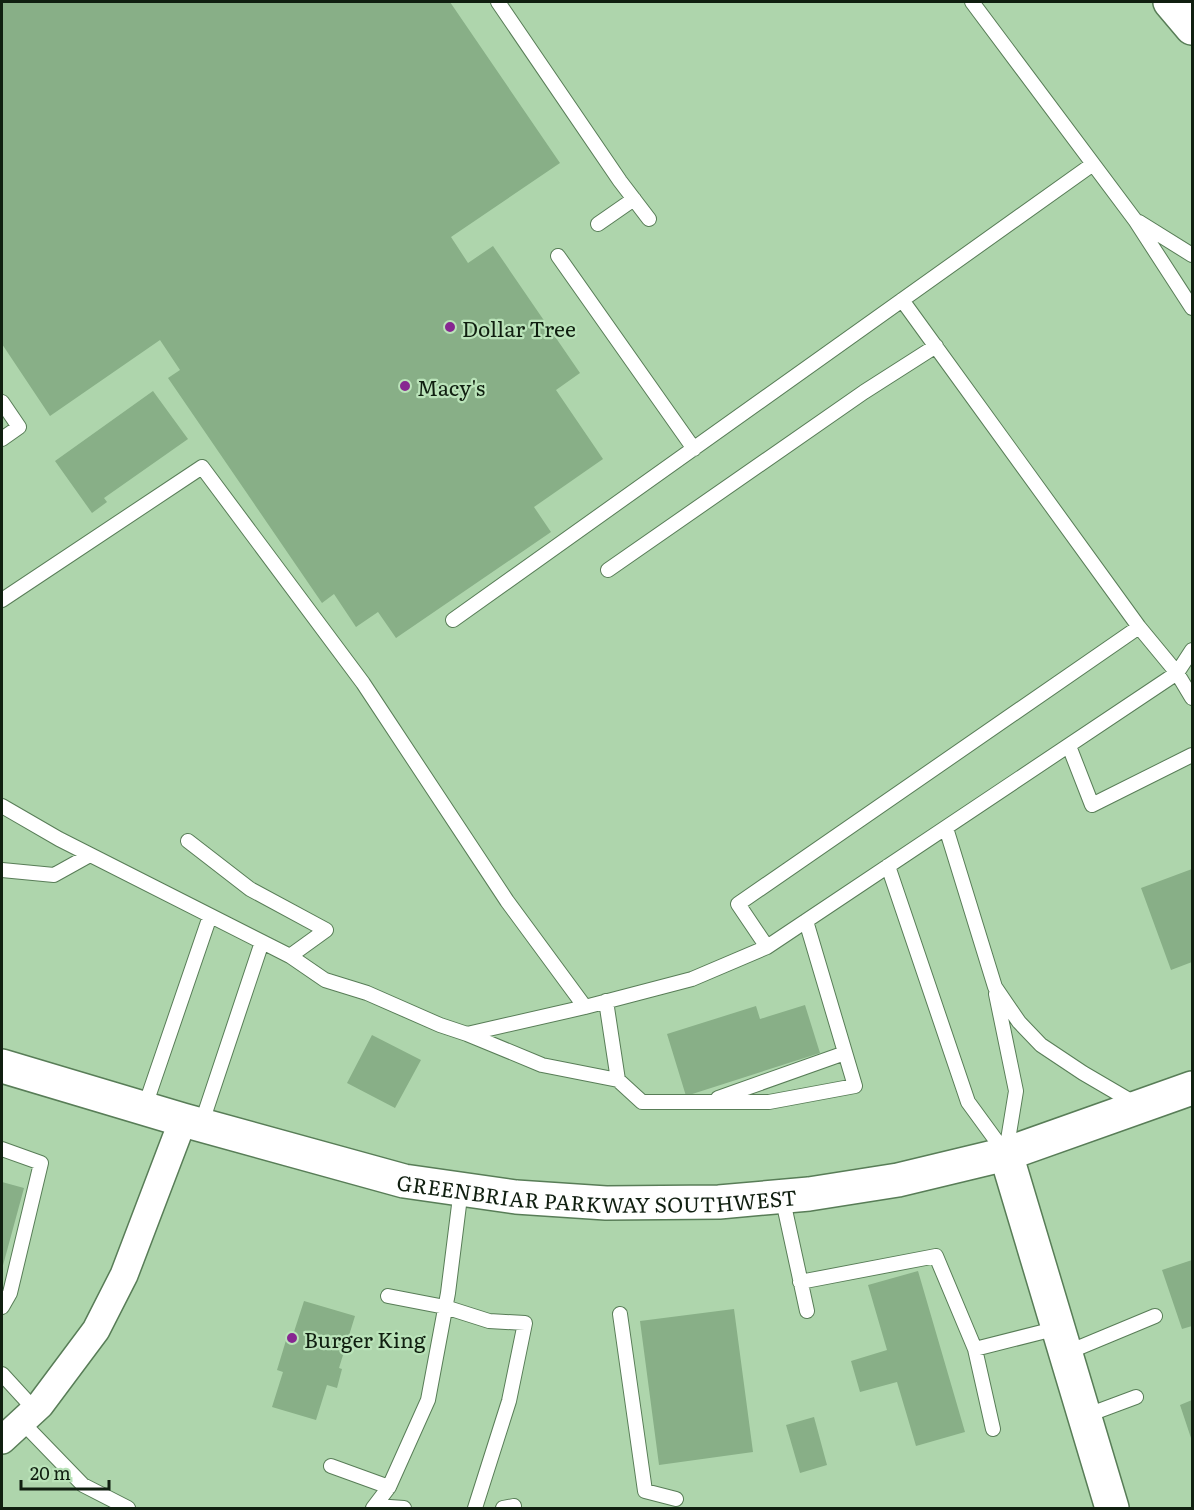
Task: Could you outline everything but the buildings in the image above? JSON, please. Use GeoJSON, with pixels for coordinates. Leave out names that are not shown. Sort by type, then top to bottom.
{"type":"FeatureCollection","features":[{"type":"Feature","properties":{"kind":"main road"},"geometry":{"type":"LineString","coordinates":[[1170,2],[1192,28]]}},
{"type":"Feature","properties":{"kind":"main road","name":"GREENBRIAR PARKWAY SOUTHWEST"},"geometry":{"type":"LineString","coordinates":[[2,1066],[192,1123],[404,1180],[516,1197],[606,1203],[718,1202],[783,1197],[898,1180],[1006,1154],[1192,1088]]}},
{"type":"Feature","properties":{"kind":"main road"},"geometry":{"type":"LineString","coordinates":[[1006,1154],[1112,1509]]}},
{"type":"Feature","properties":{"kind":"street"},"geometry":{"type":"LineString","coordinates":[[2,1440],[28,1416],[96,1330],[124,1275],[192,1123]]}},
{"type":"Feature","properties":{"kind":"lane"},"geometry":{"type":"LineString","coordinates":[[498,2],[649,219]]}},
{"type":"Feature","properties":{"kind":"lane"},"geometry":{"type":"LineString","coordinates":[[972,2],[1135,220],[1192,308]]}},
{"type":"Feature","properties":{"kind":"lane"},"geometry":{"type":"LineString","coordinates":[[453,620],[1093,164]]}},
{"type":"Feature","properties":{"kind":"lane"},"geometry":{"type":"LineString","coordinates":[[598,224],[634,199]]}},
{"type":"Feature","properties":{"kind":"lane"},"geometry":{"type":"LineString","coordinates":[[1135,220],[1192,255]]}},
{"type":"Feature","properties":{"kind":"lane"},"geometry":{"type":"LineString","coordinates":[[558,256],[694,449]]}},
{"type":"Feature","properties":{"kind":"lane"},"geometry":{"type":"LineString","coordinates":[[902,300],[1139,627],[1177,673],[1192,698]]}},
{"type":"Feature","properties":{"kind":"lane"},"geometry":{"type":"LineString","coordinates":[[608,570],[864,392],[936,346]]}},
{"type":"Feature","properties":{"kind":"lane"},"geometry":{"type":"LineString","coordinates":[[2,402],[19,427],[2,439]]}},
{"type":"Feature","properties":{"kind":"lane"},"geometry":{"type":"LineString","coordinates":[[2,600],[202,466],[363,683],[507,901],[585,1007]]}},
{"type":"Feature","properties":{"kind":"lane"},"geometry":{"type":"LineString","coordinates":[[767,947],[738,904],[1139,627]]}},
{"type":"Feature","properties":{"kind":"lane"},"geometry":{"type":"LineString","coordinates":[[467,1034],[692,979],[767,947],[1177,673],[1192,650]]}},
{"type":"Feature","properties":{"kind":"lane"},"geometry":{"type":"LineString","coordinates":[[1069,746],[1092,805],[1165,771],[1192,755]]}},
{"type":"Feature","properties":{"kind":"lane"},"geometry":{"type":"LineString","coordinates":[[2,806],[90,855],[290,956],[325,980],[367,993],[440,1025],[542,1065],[618,1080],[642,1102],[769,1102],[855,1086],[806,921]]}},
{"type":"Feature","properties":{"kind":"lane"},"geometry":{"type":"LineString","coordinates":[[946,828],[995,987],[1016,1091],[1006,1154]]}},
{"type":"Feature","properties":{"kind":"lane"},"geometry":{"type":"LineString","coordinates":[[188,841],[250,889],[326,930],[290,956]]}},
{"type":"Feature","properties":{"kind":"lane"},"geometry":{"type":"LineString","coordinates":[[2,870],[54,874],[90,855]]}},
{"type":"Feature","properties":{"kind":"lane"},"geometry":{"type":"LineString","coordinates":[[888,866],[968,1102],[1006,1154]]}},
{"type":"Feature","properties":{"kind":"lane"},"geometry":{"type":"LineString","coordinates":[[144,1109],[210,916]]}},
{"type":"Feature","properties":{"kind":"lane"},"geometry":{"type":"LineString","coordinates":[[192,1123],[262,942]]}},
{"type":"Feature","properties":{"kind":"lane"},"geometry":{"type":"LineString","coordinates":[[995,987],[1019,1022],[1041,1045],[1140,1107]]}},
{"type":"Feature","properties":{"kind":"lane"},"geometry":{"type":"LineString","coordinates":[[606,1001],[618,1080]]}},
{"type":"Feature","properties":{"kind":"lane"},"geometry":{"type":"LineString","coordinates":[[707,1102],[845,1053]]}},
{"type":"Feature","properties":{"kind":"lane"},"geometry":{"type":"LineString","coordinates":[[2,1149],[41,1163],[10,1293],[2,1307]]}},
{"type":"Feature","properties":{"kind":"lane"},"geometry":{"type":"LineString","coordinates":[[374,1507],[389,1487],[428,1400],[445,1307],[461,1189]]}},
{"type":"Feature","properties":{"kind":"lane"},"geometry":{"type":"LineString","coordinates":[[783,1197],[807,1311]]}},
{"type":"Feature","properties":{"kind":"lane"},"geometry":{"type":"LineString","coordinates":[[800,1282],[936,1256],[975,1349],[993,1429]]}},
{"type":"Feature","properties":{"kind":"lane"},"geometry":{"type":"LineString","coordinates":[[388,1296],[445,1307],[489,1321],[525,1323],[509,1401],[475,1509]]}},
{"type":"Feature","properties":{"kind":"lane"},"geometry":{"type":"LineString","coordinates":[[620,1314],[645,1491],[676,1499]]}},
{"type":"Feature","properties":{"kind":"lane"},"geometry":{"type":"LineString","coordinates":[[975,1349],[1062,1340],[1155,1317]]}},
{"type":"Feature","properties":{"kind":"lane"},"geometry":{"type":"LineString","coordinates":[[2,1374],[28,1416],[83,1485],[128,1509]]}},
{"type":"Feature","properties":{"kind":"lane"},"geometry":{"type":"LineString","coordinates":[[1084,1416],[1136,1397]]}},
{"type":"Feature","properties":{"kind":"lane"},"geometry":{"type":"LineString","coordinates":[[331,1466],[389,1487]]}},
{"type":"Feature","properties":{"kind":"lane"},"geometry":{"type":"LineString","coordinates":[[374,1507],[404,1509]]}},
{"type":"Feature","properties":{"kind":"place","name":"Dollar Tree"},"geometry":{"type":"Point","coordinates":[450,327]}},
{"type":"Feature","properties":{"kind":"place","name":"Macy's"},"geometry":{"type":"Point","coordinates":[405,386]}},
{"type":"Feature","properties":{"kind":"place","name":"Burger King"},"geometry":{"type":"Point","coordinates":[292,1338]}}]}
